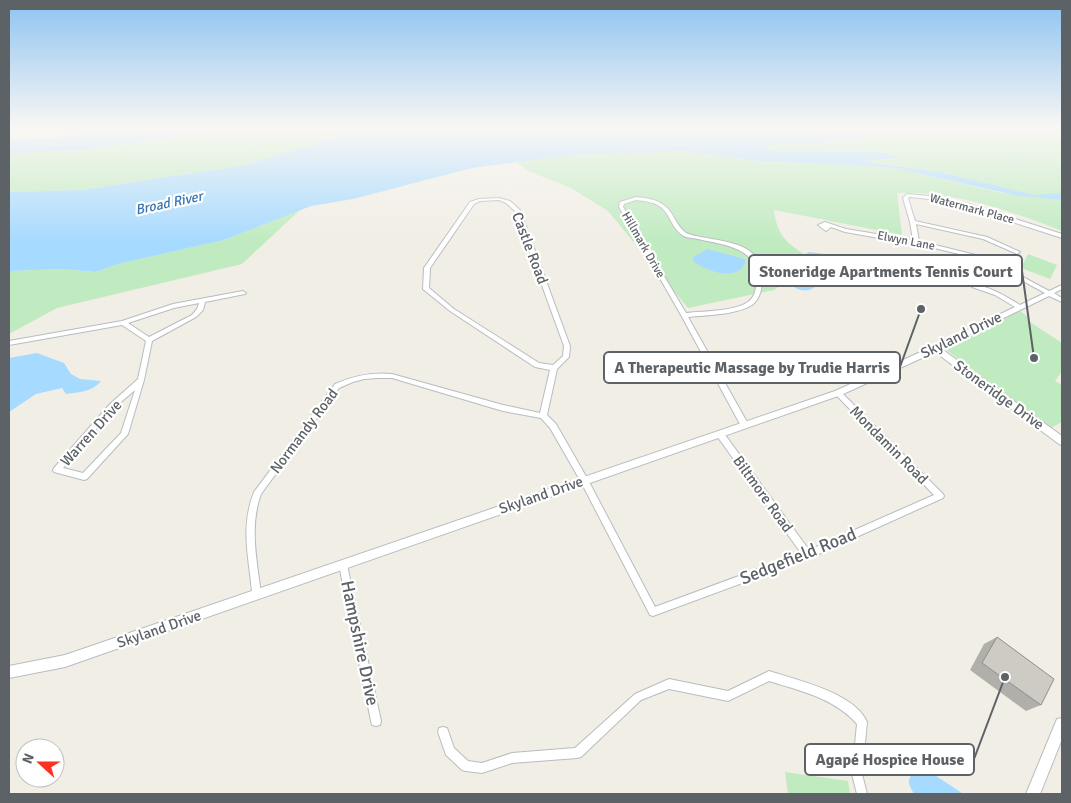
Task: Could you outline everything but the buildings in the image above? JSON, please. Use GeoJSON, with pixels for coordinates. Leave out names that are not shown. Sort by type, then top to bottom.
{"type":"FeatureCollection","features":[{"type":"Feature","properties":{"kind":"street","name":"Watermark Place"},"geometry":{"type":"LineString","coordinates":[[916,242],[913,222],[905,198],[909,195],[957,202],[1001,214],[1062,236]]}},
{"type":"Feature","properties":{"kind":"street","name":"Hillmark Drive"},"geometry":{"type":"LineString","coordinates":[[684,315],[749,304],[759,288],[754,260],[750,254],[735,246],[685,235],[665,206],[636,198],[626,200],[622,203],[622,207],[744,424]]}},
{"type":"Feature","properties":{"kind":"street","name":"Castle Road"},"geometry":{"type":"LineString","coordinates":[[543,416],[554,368],[566,358],[567,346],[517,210],[508,202],[479,200],[466,210],[427,268],[426,289],[452,310],[537,365],[554,368]]}},
{"type":"Feature","properties":{"kind":"street","name":"Watermark Place"},"geometry":{"type":"LineString","coordinates":[[913,222],[985,238],[1017,252]]}},
{"type":"Feature","properties":{"kind":"street","name":"Elwyn Lane"},"geometry":{"type":"LineString","coordinates":[[829,226],[916,242],[986,258],[1062,300]]}},
{"type":"Feature","properties":{"kind":"street"},"geometry":{"type":"LineString","coordinates":[[974,286],[996,294],[1019,307]]}},
{"type":"Feature","properties":{"kind":"street","name":"Skyland Drive"},"geometry":{"type":"LineString","coordinates":[[9,672],[65,661],[720,434],[744,424],[838,393],[1062,287]]}},
{"type":"Feature","properties":{"kind":"street"},"geometry":{"type":"LineString","coordinates":[[9,343],[123,323],[173,306],[242,293]]}},
{"type":"Feature","properties":{"kind":"street"},"geometry":{"type":"LineString","coordinates":[[123,323],[149,340],[194,316],[200,310],[202,301]]}},
{"type":"Feature","properties":{"kind":"street","name":"Warren Drive"},"geometry":{"type":"LineString","coordinates":[[141,380],[112,406],[57,470],[84,477],[124,434],[141,380],[149,340]]}},
{"type":"Feature","properties":{"kind":"street","name":"Stoneridge Drive"},"geometry":{"type":"LineString","coordinates":[[936,348],[1062,441]]}},
{"type":"Feature","properties":{"kind":"street","name":"Normandy Road"},"geometry":{"type":"LineString","coordinates":[[257,594],[250,533],[251,507],[258,492],[337,386],[354,378],[373,374],[392,376],[503,408],[543,416]]}},
{"type":"Feature","properties":{"kind":"street","name":"Mondamin Road"},"geometry":{"type":"LineString","coordinates":[[838,393],[940,496]]}},
{"type":"Feature","properties":{"kind":"street"},"geometry":{"type":"LineString","coordinates":[[543,416],[553,426],[584,480]]}},
{"type":"Feature","properties":{"kind":"street","name":"Biltmore Road"},"geometry":{"type":"LineString","coordinates":[[720,434],[807,555]]}},
{"type":"Feature","properties":{"kind":"street","name":"Sedgefield Road"},"geometry":{"type":"LineString","coordinates":[[584,480],[653,612],[807,555],[940,496]]}},
{"type":"Feature","properties":{"kind":"street","name":"Hampshire Drive"},"geometry":{"type":"LineString","coordinates":[[343,564],[376,722]]}},
{"type":"Feature","properties":{"kind":"street"},"geometry":{"type":"LineString","coordinates":[[444,732],[450,751],[466,766],[482,768],[512,758],[577,753],[638,697],[669,684],[728,696],[769,676],[829,696],[853,709],[862,722],[857,774],[862,794]]}},
{"type":"Feature","properties":{"kind":"street"},"geometry":{"type":"LineString","coordinates":[[1033,794],[1062,724]]}},
{"type":"Feature","properties":{"kind":"green space"},"geometry":{"type":"Polygon","coordinates":[[[9,165],[241,165],[82,190],[9,192],[9,165]]]}},
{"type":"Feature","properties":{"kind":"green space"},"geometry":{"type":"Polygon","coordinates":[[[521,165],[889,167],[1003,193],[1062,200],[1062,231],[1023,216],[981,204],[939,195],[918,193],[897,193],[902,235],[774,210],[777,225],[783,237],[805,255],[793,261],[785,270],[788,280],[774,290],[688,308],[608,211],[571,188],[528,171],[521,165]]]}},
{"type":"Feature","properties":{"kind":"green space"},"geometry":{"type":"Polygon","coordinates":[[[897,165],[1062,165],[1062,193],[1034,196],[944,173],[897,165]]]}},
{"type":"Feature","properties":{"kind":"green space"},"geometry":{"type":"Polygon","coordinates":[[[300,210],[242,264],[57,308],[9,334],[9,271],[62,269],[96,272],[118,264],[224,240],[300,210]]]}},
{"type":"Feature","properties":{"kind":"green space"},"geometry":{"type":"Polygon","coordinates":[[[1028,254],[1057,265],[1050,279],[1021,268],[1028,254]]]}},
{"type":"Feature","properties":{"kind":"green space"},"geometry":{"type":"Polygon","coordinates":[[[1020,311],[1027,316],[1030,322],[1062,343],[1062,371],[1055,381],[1062,385],[1062,422],[1051,428],[945,349],[1020,311]]]}},
{"type":"Feature","properties":{"kind":"green space"},"geometry":{"type":"Polygon","coordinates":[[[785,772],[848,781],[850,794],[788,794],[785,772]]]}},
{"type":"Feature","properties":{"kind":"water","name":"Broad River"},"geometry":{"type":"Polygon","coordinates":[[[241,165],[491,165],[472,168],[353,199],[311,206],[224,240],[118,264],[96,272],[62,269],[9,271],[9,192],[82,190],[241,165]]]}},
{"type":"Feature","properties":{"kind":"water"},"geometry":{"type":"Polygon","coordinates":[[[856,165],[893,165],[944,173],[1034,195],[1062,193],[1062,200],[1019,196],[889,167],[856,165]]]}},
{"type":"Feature","properties":{"kind":"water"},"geometry":{"type":"Polygon","coordinates":[[[708,249],[746,261],[742,268],[736,272],[722,273],[706,269],[694,262],[693,257],[708,249]]]}},
{"type":"Feature","properties":{"kind":"water"},"geometry":{"type":"Polygon","coordinates":[[[809,252],[846,257],[865,264],[905,267],[919,277],[896,285],[829,280],[809,290],[801,290],[792,285],[785,270],[793,261],[809,252]]]}},
{"type":"Feature","properties":{"kind":"water"},"geometry":{"type":"Polygon","coordinates":[[[37,353],[64,363],[71,374],[80,379],[101,381],[94,387],[80,392],[66,394],[62,388],[36,394],[9,412],[9,358],[37,353]]]}},
{"type":"Feature","properties":{"kind":"water"},"geometry":{"type":"Polygon","coordinates":[[[930,772],[963,794],[914,794],[909,778],[913,773],[930,772]]]}},
{"type":"Feature","properties":{"kind":"place","name":"A Therapeutic Massage by Trudie Harris"},"geometry":{"type":"Point","coordinates":[921,309]}},
{"type":"Feature","properties":{"kind":"place","name":"Stoneridge Apartments Tennis Court"},"geometry":{"type":"Point","coordinates":[1034,358]}},
{"type":"Feature","properties":{"kind":"place","name":"Agapé Hospice House"},"geometry":{"type":"Point","coordinates":[1005,677]}}]}
